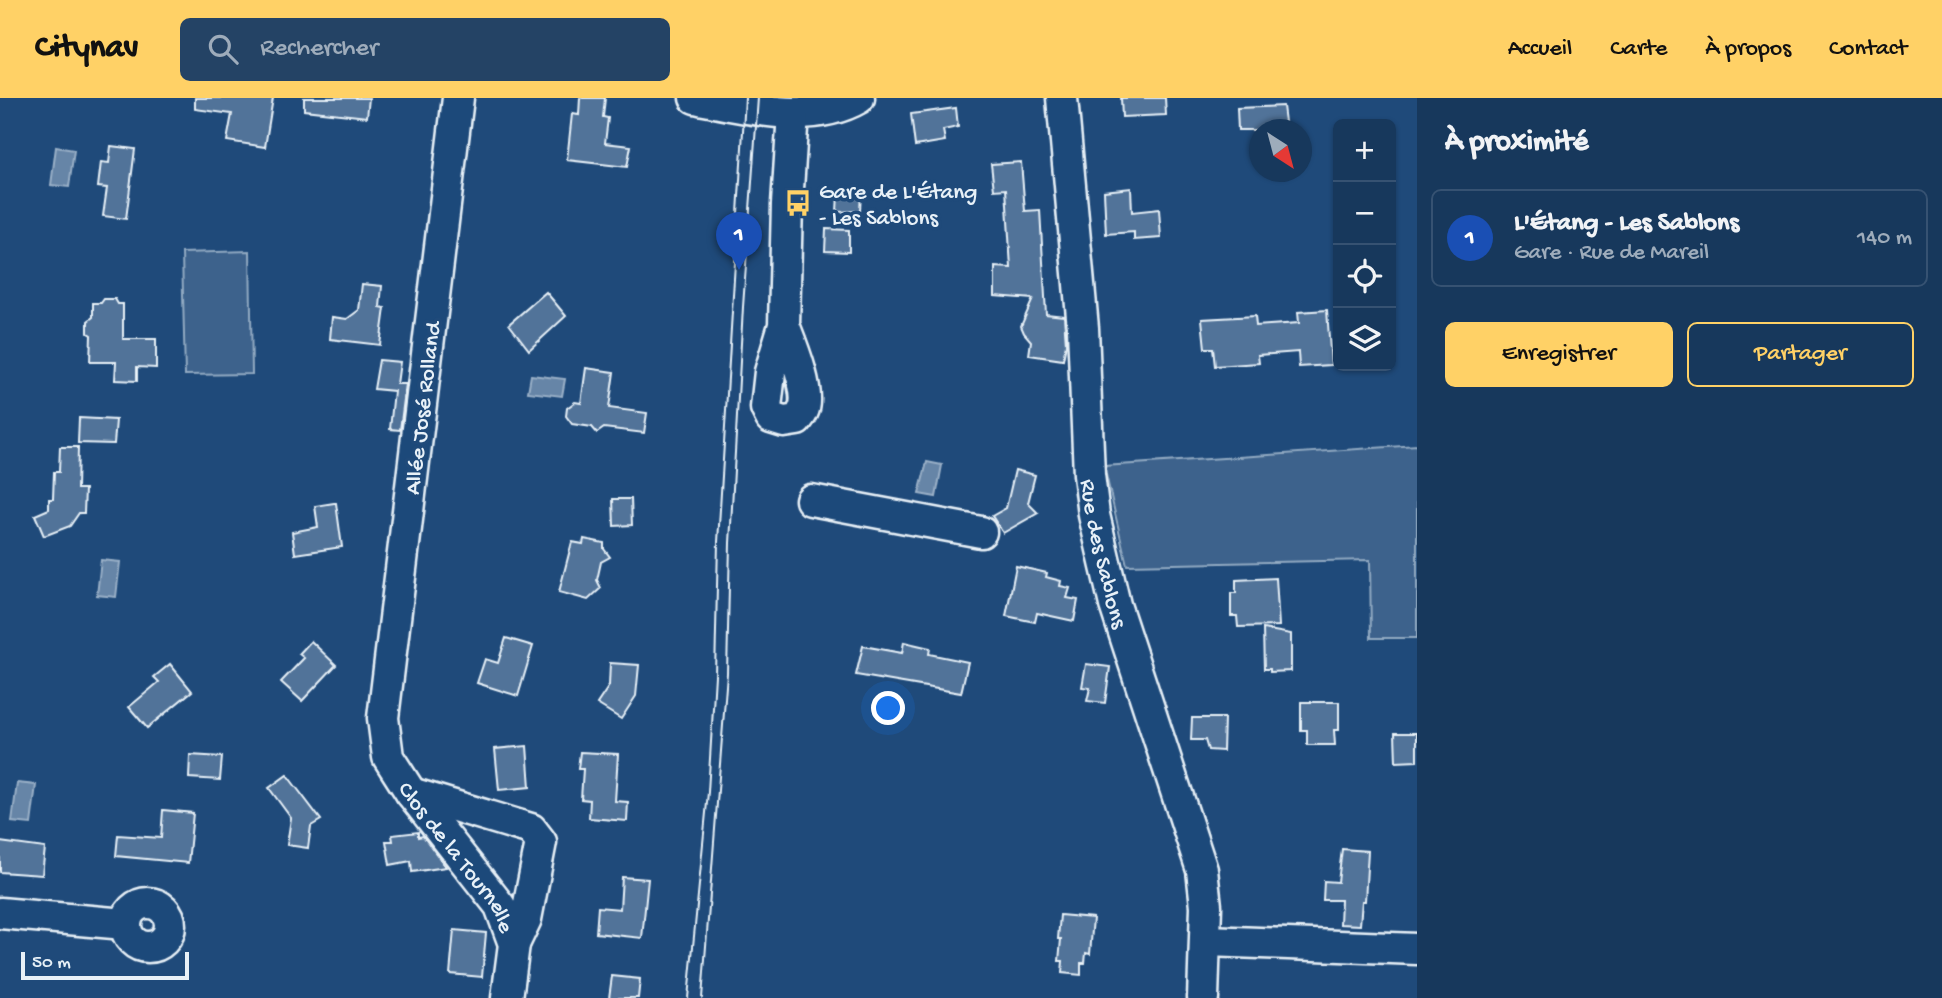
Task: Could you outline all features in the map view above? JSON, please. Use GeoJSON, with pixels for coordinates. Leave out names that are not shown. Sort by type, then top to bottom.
{"type":"FeatureCollection","features":[{"type":"Feature","properties":{"kind":"street","name":"Allée José Rolland"},"geometry":{"type":"LineString","coordinates":[[383,718],[458,98]]}},
{"type":"Feature","properties":{"kind":"street"},"geometry":{"type":"LineString","coordinates":[[695,98],[793,113],[848,104],[859,98]]}},
{"type":"Feature","properties":{"kind":"street","name":"Rue des Sablons"},"geometry":{"type":"LineString","coordinates":[[1062,98],[1083,328],[1089,475],[1094,515],[1115,605],[1202,870],[1206,906],[1203,998]]}},
{"type":"Feature","properties":{"kind":"street"},"geometry":{"type":"LineString","coordinates":[[784,325],[786,216],[793,113]]}},
{"type":"Feature","properties":{"kind":"street"},"geometry":{"type":"LineString","coordinates":[[811,499],[981,532]]}},
{"type":"Feature","properties":{"kind":"street","name":"Clos de la Tournelle"},"geometry":{"type":"LineString","coordinates":[[383,718],[388,757],[411,793],[500,906],[514,944],[507,998]]}},
{"type":"Feature","properties":{"kind":"street"},"geometry":{"type":"LineString","coordinates":[[411,793],[531,829],[541,842],[526,919],[514,944]]}},
{"type":"Feature","properties":{"kind":"street"},"geometry":{"type":"LineString","coordinates":[[0,913],[125,924]]}},
{"type":"Feature","properties":{"kind":"street"},"geometry":{"type":"LineString","coordinates":[[1206,941],[1417,949]]}},
{"type":"Feature","properties":{"kind":"shaded area"},"geometry":{"type":"Polygon","coordinates":[[[56,147],[74,150],[69,187],[51,185],[56,147]]]}},
{"type":"Feature","properties":{"kind":"shaded area"},"geometry":{"type":"Polygon","coordinates":[[[250,251],[252,374],[185,375],[182,253],[250,251]]]}},
{"type":"Feature","properties":{"kind":"shaded area"},"geometry":{"type":"Polygon","coordinates":[[[531,375],[565,379],[562,396],[528,392],[531,375]]]}},
{"type":"Feature","properties":{"kind":"shaded area"},"geometry":{"type":"Polygon","coordinates":[[[1417,445],[1417,638],[1371,638],[1370,560],[1127,565],[1104,466],[1417,445]]]}},
{"type":"Feature","properties":{"kind":"shaded area"},"geometry":{"type":"Polygon","coordinates":[[[927,462],[942,465],[936,497],[919,494],[927,462]]]}},
{"type":"Feature","properties":{"kind":"shaded area"},"geometry":{"type":"Polygon","coordinates":[[[101,560],[120,562],[116,597],[97,595],[101,560]]]}},
{"type":"Feature","properties":{"kind":"shaded area"},"geometry":{"type":"Polygon","coordinates":[[[17,783],[36,785],[31,824],[12,822],[17,783]]]}},
{"type":"Feature","properties":{"kind":"building"},"geometry":{"type":"Polygon","coordinates":[[[195,98],[273,98],[265,147],[227,141],[232,114],[195,109],[195,98]]]}},
{"type":"Feature","properties":{"kind":"building"},"geometry":{"type":"Polygon","coordinates":[[[304,98],[369,98],[367,117],[304,110],[304,98]]]}},
{"type":"Feature","properties":{"kind":"building"},"geometry":{"type":"Polygon","coordinates":[[[580,98],[605,98],[603,117],[608,118],[605,143],[631,146],[627,167],[567,160],[572,114],[579,115],[580,98]]]}},
{"type":"Feature","properties":{"kind":"building"},"geometry":{"type":"Polygon","coordinates":[[[1121,98],[1165,98],[1166,115],[1122,117],[1121,98]]]}},
{"type":"Feature","properties":{"kind":"building"},"geometry":{"type":"Polygon","coordinates":[[[1283,106],[1285,119],[1249,119],[1249,130],[1238,130],[1237,108],[1283,106]]]}},
{"type":"Feature","properties":{"kind":"building"},"geometry":{"type":"Polygon","coordinates":[[[956,108],[958,127],[943,130],[945,141],[915,146],[911,114],[956,108]]]}},
{"type":"Feature","properties":{"kind":"building"},"geometry":{"type":"Polygon","coordinates":[[[111,146],[135,149],[126,219],[103,216],[107,188],[98,187],[101,162],[109,163],[111,146]]]}},
{"type":"Feature","properties":{"kind":"building"},"geometry":{"type":"Polygon","coordinates":[[[1021,162],[1025,211],[1040,210],[1046,314],[1064,316],[1066,344],[1063,360],[1029,355],[1031,341],[1021,326],[1033,299],[995,296],[995,267],[1011,268],[1006,189],[994,190],[991,164],[1021,162]]]}},
{"type":"Feature","properties":{"kind":"building"},"geometry":{"type":"Polygon","coordinates":[[[1131,188],[1132,212],[1159,209],[1161,238],[1134,240],[1134,232],[1106,234],[1104,191],[1131,188]]]}},
{"type":"Feature","properties":{"kind":"building"},"geometry":{"type":"Polygon","coordinates":[[[838,193],[861,193],[860,211],[837,212],[838,193]]]}},
{"type":"Feature","properties":{"kind":"building"},"geometry":{"type":"Polygon","coordinates":[[[826,229],[849,230],[849,252],[825,251],[826,229]]]}},
{"type":"Feature","properties":{"kind":"building"},"geometry":{"type":"Polygon","coordinates":[[[362,284],[382,286],[380,307],[385,308],[380,345],[330,339],[332,317],[347,319],[359,310],[362,284]]]}},
{"type":"Feature","properties":{"kind":"building"},"geometry":{"type":"Polygon","coordinates":[[[546,292],[566,316],[529,350],[509,324],[546,292]]]}},
{"type":"Feature","properties":{"kind":"building"},"geometry":{"type":"Polygon","coordinates":[[[104,299],[115,299],[118,304],[123,304],[123,339],[156,339],[156,368],[137,367],[137,381],[115,380],[116,362],[90,362],[91,335],[88,333],[88,321],[93,317],[93,303],[101,303],[104,299]]]}},
{"type":"Feature","properties":{"kind":"building"},"geometry":{"type":"Polygon","coordinates":[[[1327,310],[1331,365],[1299,367],[1298,352],[1258,355],[1259,363],[1215,366],[1213,348],[1205,348],[1202,319],[1255,316],[1256,326],[1299,323],[1298,312],[1327,310]]]}},
{"type":"Feature","properties":{"kind":"building"},"geometry":{"type":"Polygon","coordinates":[[[379,360],[400,362],[397,384],[406,384],[400,430],[390,429],[394,391],[374,389],[379,360]]]}},
{"type":"Feature","properties":{"kind":"building"},"geometry":{"type":"Polygon","coordinates":[[[586,368],[614,372],[609,408],[647,413],[644,433],[604,428],[597,433],[592,427],[572,424],[566,416],[567,408],[575,402],[581,403],[586,368]]]}},
{"type":"Feature","properties":{"kind":"building"},"geometry":{"type":"Polygon","coordinates":[[[79,418],[116,420],[114,444],[78,443],[79,418]]]}},
{"type":"Feature","properties":{"kind":"building"},"geometry":{"type":"Polygon","coordinates":[[[60,447],[78,447],[77,489],[85,489],[84,513],[79,513],[70,526],[44,536],[35,515],[49,509],[49,499],[53,499],[54,472],[59,472],[60,447]]]}},
{"type":"Feature","properties":{"kind":"building"},"geometry":{"type":"Polygon","coordinates":[[[1015,470],[1035,475],[1028,503],[1038,513],[1003,533],[992,516],[1006,508],[1015,470]]]}},
{"type":"Feature","properties":{"kind":"building"},"geometry":{"type":"Polygon","coordinates":[[[613,499],[631,499],[632,525],[614,526],[613,499]]]}},
{"type":"Feature","properties":{"kind":"building"},"geometry":{"type":"Polygon","coordinates":[[[336,503],[342,547],[295,554],[292,532],[318,527],[315,506],[336,503]]]}},
{"type":"Feature","properties":{"kind":"building"},"geometry":{"type":"Polygon","coordinates":[[[584,539],[604,543],[604,549],[610,557],[601,562],[597,580],[601,588],[588,600],[559,592],[572,542],[583,544],[584,539]]]}},
{"type":"Feature","properties":{"kind":"building"},"geometry":{"type":"Polygon","coordinates":[[[1016,566],[1047,573],[1046,577],[1061,581],[1060,586],[1070,588],[1067,598],[1078,600],[1074,621],[1037,613],[1035,622],[1006,616],[1016,566]]]}},
{"type":"Feature","properties":{"kind":"building"},"geometry":{"type":"Polygon","coordinates":[[[1276,578],[1279,626],[1238,627],[1237,616],[1231,616],[1231,593],[1236,593],[1236,580],[1276,578]]]}},
{"type":"Feature","properties":{"kind":"building"},"geometry":{"type":"Polygon","coordinates":[[[1263,629],[1291,634],[1291,671],[1270,672],[1270,669],[1264,669],[1263,629]]]}},
{"type":"Feature","properties":{"kind":"building"},"geometry":{"type":"Polygon","coordinates":[[[506,638],[533,646],[518,696],[477,683],[485,659],[498,663],[506,638]]]}},
{"type":"Feature","properties":{"kind":"building"},"geometry":{"type":"Polygon","coordinates":[[[311,641],[336,665],[302,701],[281,682],[304,658],[299,654],[311,641]]]}},
{"type":"Feature","properties":{"kind":"building"},"geometry":{"type":"Polygon","coordinates":[[[904,642],[930,648],[929,654],[968,662],[961,693],[856,675],[863,646],[902,653],[904,642]]]}},
{"type":"Feature","properties":{"kind":"building"},"geometry":{"type":"Polygon","coordinates":[[[610,663],[639,665],[636,696],[621,719],[597,704],[609,686],[610,663]]]}},
{"type":"Feature","properties":{"kind":"building"},"geometry":{"type":"Polygon","coordinates":[[[170,664],[192,691],[147,728],[129,707],[159,682],[154,677],[170,664]]]}},
{"type":"Feature","properties":{"kind":"building"},"geometry":{"type":"Polygon","coordinates":[[[1086,664],[1110,667],[1105,703],[1087,701],[1090,688],[1082,687],[1086,664]]]}},
{"type":"Feature","properties":{"kind":"building"},"geometry":{"type":"Polygon","coordinates":[[[1301,702],[1339,702],[1339,730],[1334,730],[1335,745],[1307,745],[1307,730],[1301,730],[1301,702]]]}},
{"type":"Feature","properties":{"kind":"building"},"geometry":{"type":"Polygon","coordinates":[[[1192,718],[1224,718],[1223,751],[1208,750],[1205,740],[1191,740],[1192,718]]]}},
{"type":"Feature","properties":{"kind":"building"},"geometry":{"type":"Polygon","coordinates":[[[1395,733],[1417,733],[1417,761],[1396,762],[1395,733]]]}},
{"type":"Feature","properties":{"kind":"building"},"geometry":{"type":"Polygon","coordinates":[[[527,746],[530,787],[499,790],[495,749],[527,746]]]}},
{"type":"Feature","properties":{"kind":"building"},"geometry":{"type":"Polygon","coordinates":[[[580,752],[618,754],[615,801],[628,802],[627,821],[589,818],[590,800],[581,799],[583,769],[578,769],[580,752]]]}},
{"type":"Feature","properties":{"kind":"building"},"geometry":{"type":"Polygon","coordinates":[[[190,755],[222,757],[220,780],[189,778],[190,755]]]}},
{"type":"Feature","properties":{"kind":"building"},"geometry":{"type":"Polygon","coordinates":[[[287,775],[321,820],[311,826],[308,848],[287,845],[291,818],[269,788],[287,775]]]}},
{"type":"Feature","properties":{"kind":"building"},"geometry":{"type":"Polygon","coordinates":[[[163,810],[193,813],[188,863],[116,856],[118,835],[161,838],[163,810]]]}},
{"type":"Feature","properties":{"kind":"building"},"geometry":{"type":"Polygon","coordinates":[[[418,832],[418,837],[423,836],[446,867],[412,872],[411,861],[390,865],[386,841],[393,841],[392,835],[418,832]]]}},
{"type":"Feature","properties":{"kind":"building"},"geometry":{"type":"Polygon","coordinates":[[[0,842],[45,848],[42,875],[0,872],[0,842]]]}},
{"type":"Feature","properties":{"kind":"building"},"geometry":{"type":"Polygon","coordinates":[[[1342,849],[1368,851],[1365,901],[1362,901],[1360,925],[1340,924],[1341,900],[1323,900],[1324,881],[1338,882],[1342,849]]]}},
{"type":"Feature","properties":{"kind":"building"},"geometry":{"type":"Polygon","coordinates":[[[622,877],[648,879],[642,938],[596,933],[598,907],[620,909],[622,877]]]}},
{"type":"Feature","properties":{"kind":"building"},"geometry":{"type":"Polygon","coordinates":[[[1060,915],[1093,918],[1090,954],[1086,953],[1085,963],[1081,963],[1081,975],[1062,973],[1063,961],[1059,961],[1061,939],[1058,939],[1060,915]]]}},
{"type":"Feature","properties":{"kind":"building"},"geometry":{"type":"Polygon","coordinates":[[[454,930],[486,933],[482,977],[450,974],[454,930]]]}},
{"type":"Feature","properties":{"kind":"building"},"geometry":{"type":"Polygon","coordinates":[[[612,976],[640,979],[638,998],[609,998],[612,976]]]}},
{"type":"Feature","properties":{"kind":"tram line"},"geometry":{"type":"LineString","coordinates":[[688,998],[708,792],[715,675],[718,542],[745,98]]}},
{"type":"Feature","properties":{"kind":"tram line"},"geometry":{"type":"LineString","coordinates":[[702,998],[727,673],[730,543],[758,98]]}},
{"type":"Feature","properties":{"kind":"place","name":"Gare de L'Étang - Les Sablons"},"geometry":{"type":"Point","coordinates":[798,203]}},
{"type":"Feature","properties":{"kind":"place","name":"L'Étang - Les Sablons"},"geometry":{"type":"Point","coordinates":[739,270]}}]}
